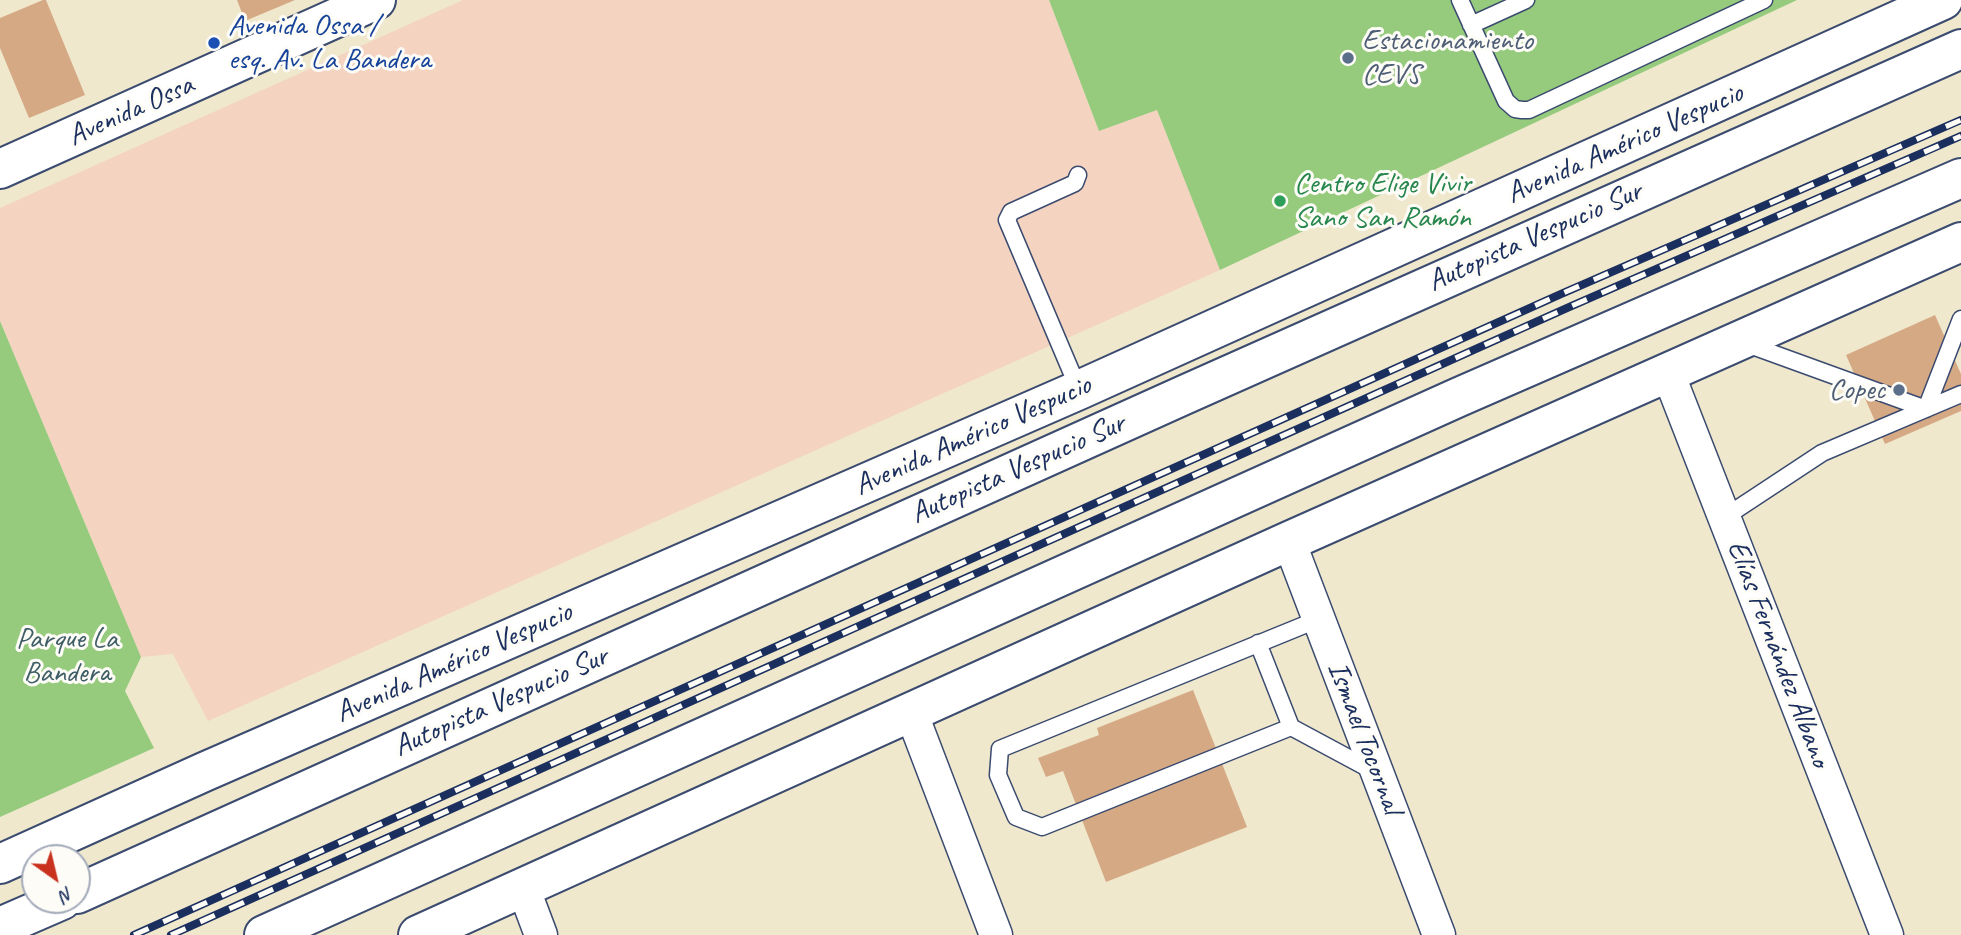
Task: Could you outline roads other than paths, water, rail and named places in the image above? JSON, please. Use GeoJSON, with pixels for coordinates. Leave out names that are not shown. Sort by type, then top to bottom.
{"type":"FeatureCollection","features":[{"type":"Feature","properties":{"kind":"main road","name":"Avenida Ossa"},"geometry":{"type":"LineString","coordinates":[[0,169],[375,0]]}},
{"type":"Feature","properties":{"kind":"main road","name":"Avenida Américo Vespucio"},"geometry":{"type":"LineString","coordinates":[[0,864],[204,772],[1079,390],[1943,0]]}},
{"type":"Feature","properties":{"kind":"main road","name":"Autopista Vespucio Sur"},"geometry":{"type":"LineString","coordinates":[[91,887],[1961,48]]}},
{"type":"Feature","properties":{"kind":"main road"},"geometry":{"type":"LineString","coordinates":[[264,935],[1459,397],[1961,178]]}},
{"type":"Feature","properties":{"kind":"main road"},"geometry":{"type":"LineString","coordinates":[[418,935],[1289,541],[1961,242]]}},
{"type":"Feature","properties":{"kind":"main road"},"geometry":{"type":"LineString","coordinates":[[0,914],[21,908]]}},
{"type":"Feature","properties":{"kind":"main road"},"geometry":{"type":"LineString","coordinates":[[0,927],[30,914]]}},
{"type":"Feature","properties":{"kind":"street","name":"Elías Fernández Albano"},"geometry":{"type":"LineString","coordinates":[[1668,373],[1886,935]]}},
{"type":"Feature","properties":{"kind":"street","name":"Ismael Tocornal"},"geometry":{"type":"LineString","coordinates":[[1289,541],[1439,935]]}},
{"type":"Feature","properties":{"kind":"street"},"geometry":{"type":"LineString","coordinates":[[911,712],[996,935]]}},
{"type":"Feature","properties":{"kind":"street"},"geometry":{"type":"LineString","coordinates":[[523,887],[541,935]]}},
{"type":"Feature","properties":{"kind":"lane"},"geometry":{"type":"LineString","coordinates":[[1460,0],[1506,101],[1515,109],[1529,110],[1764,0]]}},
{"type":"Feature","properties":{"kind":"lane"},"geometry":{"type":"LineString","coordinates":[[1471,25],[1526,0]]}},
{"type":"Feature","properties":{"kind":"lane"},"geometry":{"type":"LineString","coordinates":[[1078,175],[1075,183],[1011,212],[1007,220],[1079,390]]}},
{"type":"Feature","properties":{"kind":"lane"},"geometry":{"type":"LineString","coordinates":[[1926,409],[1961,319]]}},
{"type":"Feature","properties":{"kind":"lane"},"geometry":{"type":"LineString","coordinates":[[1739,341],[1926,409]]}},
{"type":"Feature","properties":{"kind":"lane"},"geometry":{"type":"LineString","coordinates":[[1725,517],[1822,453],[1961,394]]}},
{"type":"Feature","properties":{"kind":"lane"},"geometry":{"type":"LineString","coordinates":[[1291,727],[1042,827],[1016,817],[998,775],[1000,749],[1319,619]]}},
{"type":"Feature","properties":{"kind":"lane"},"geometry":{"type":"LineString","coordinates":[[1258,643],[1291,727],[1377,774]]}},
{"type":"Feature","properties":{"kind":"railway"},"geometry":{"type":"LineString","coordinates":[[134,935],[1561,294],[1961,120]]}},
{"type":"Feature","properties":{"kind":"railway"},"geometry":{"type":"LineString","coordinates":[[171,935],[1567,308],[1961,136]]}},
{"type":"Feature","properties":{"kind":"place","name":"Avenida Ossa / esq. Av. La Bandera"},"geometry":{"type":"Point","coordinates":[214,43]}},
{"type":"Feature","properties":{"kind":"place","name":"Estacionamiento CEVS"},"geometry":{"type":"Point","coordinates":[1348,58]}},
{"type":"Feature","properties":{"kind":"place","name":"Centro Elige Vivir Sano San Ramón"},"geometry":{"type":"Point","coordinates":[1280,201]}},
{"type":"Feature","properties":{"kind":"place","name":"Copec"},"geometry":{"type":"Point","coordinates":[1899,390]}},
{"type":"Feature","properties":{"kind":"park label","name":"Parque La Bandera"},"geometry":{"type":"Point","coordinates":[67,656]}}]}
